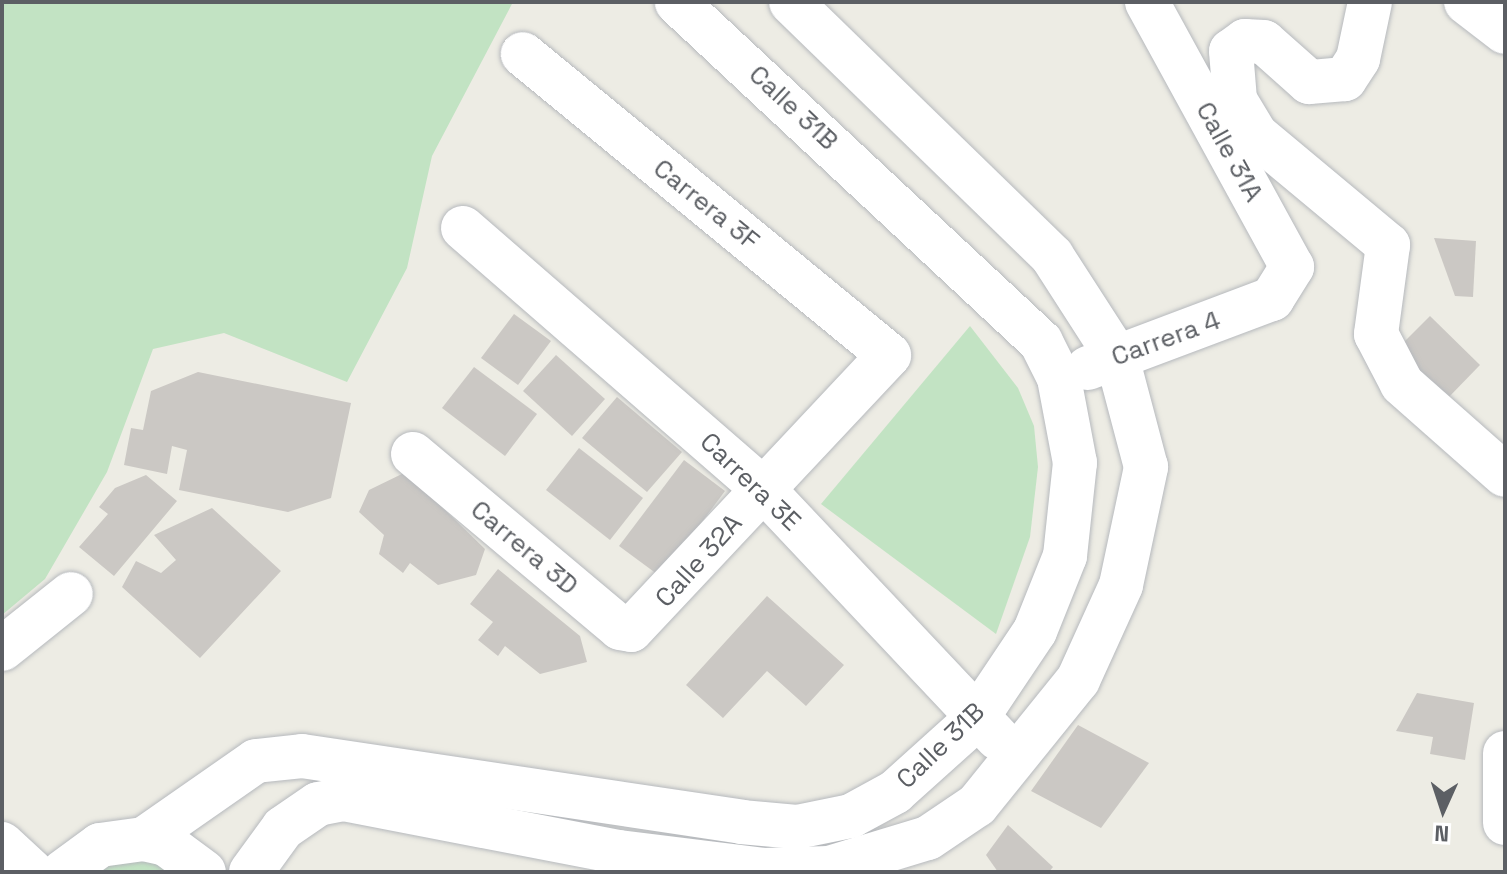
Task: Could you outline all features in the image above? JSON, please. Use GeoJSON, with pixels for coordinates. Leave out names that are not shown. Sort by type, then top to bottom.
{"type":"FeatureCollection","features":[{"type":"Feature","properties":{"kind":"street","name":"Calle 31B"},"geometry":{"type":"LineString","coordinates":[[144,839],[256,761],[302,756],[797,827],[851,816],[895,792],[976,719],[1035,631],[1065,556],[1075,463],[1059,378],[1041,342],[1003,302],[677,2]]}},
{"type":"Feature","properties":{"kind":"street"},"geometry":{"type":"LineString","coordinates":[[251,872],[283,828],[318,804],[343,799],[636,862],[762,871],[829,868],[928,838],[977,805],[1078,680],[1121,585],[1146,467],[1117,357],[1052,256],[791,2]]}},
{"type":"Feature","properties":{"kind":"street","name":"Calle 31A"},"geometry":{"type":"LineString","coordinates":[[1147,2],[1292,267],[1272,299]]}},
{"type":"Feature","properties":{"kind":"street"},"geometry":{"type":"LineString","coordinates":[[1370,2],[1358,59],[1345,79],[1309,82],[1264,42],[1245,41],[1231,51],[1235,100],[1256,135],[1388,245],[1376,334],[1402,384],[1505,475]]}},
{"type":"Feature","properties":{"kind":"street"},"geometry":{"type":"LineString","coordinates":[[1466,2],[1505,32]]}},
{"type":"Feature","properties":{"kind":"street","name":"Carrera 3F"},"geometry":{"type":"LineString","coordinates":[[523,54],[889,355]]}},
{"type":"Feature","properties":{"kind":"street","name":"Carrera 3E"},"geometry":{"type":"LineString","coordinates":[[463,228],[763,489],[976,719],[1018,755]]}},
{"type":"Feature","properties":{"kind":"street","name":"Carrera 4"},"geometry":{"type":"LineString","coordinates":[[1059,378],[1272,299]]}},
{"type":"Feature","properties":{"kind":"street","name":"Calle 32A"},"geometry":{"type":"LineString","coordinates":[[640,627],[763,489],[889,355]]}},
{"type":"Feature","properties":{"kind":"street","name":"Carrera 3D"},"geometry":{"type":"LineString","coordinates":[[413,454],[620,628],[640,627]]}},
{"type":"Feature","properties":{"kind":"street"},"geometry":{"type":"LineString","coordinates":[[2,649],[71,594]]}},
{"type":"Feature","properties":{"kind":"street"},"geometry":{"type":"LineString","coordinates":[[1505,753],[1505,823]]}},
{"type":"Feature","properties":{"kind":"street"},"geometry":{"type":"LineString","coordinates":[[63,872],[100,845],[144,839],[166,844],[204,872]]}},
{"type":"Feature","properties":{"kind":"street"},"geometry":{"type":"LineString","coordinates":[[2,844],[32,872]]}},
{"type":"Feature","properties":{"kind":"green space"},"geometry":{"type":"Polygon","coordinates":[[[2,2],[513,2],[432,156],[407,268],[347,382],[224,333],[153,349],[107,472],[45,579],[2,615],[2,2]]]}},
{"type":"Feature","properties":{"kind":"green space"},"geometry":{"type":"Polygon","coordinates":[[[970,326],[1018,388],[1034,426],[1038,467],[1030,537],[996,634],[821,504],[970,326]]]}},
{"type":"Feature","properties":{"kind":"green space"},"geometry":{"type":"Polygon","coordinates":[[[136,856],[179,872],[88,872],[136,856]]]}},
{"type":"Feature","properties":{"kind":"building"},"geometry":{"type":"Polygon","coordinates":[[[1434,238],[1476,241],[1473,297],[1455,296],[1434,238]]]}},
{"type":"Feature","properties":{"kind":"building"},"geometry":{"type":"Polygon","coordinates":[[[514,314],[551,341],[518,385],[481,358],[514,314]]]}},
{"type":"Feature","properties":{"kind":"building"},"geometry":{"type":"Polygon","coordinates":[[[1430,316],[1480,365],[1447,399],[1397,349],[1430,316]]]}},
{"type":"Feature","properties":{"kind":"building"},"geometry":{"type":"Polygon","coordinates":[[[556,355],[605,399],[572,436],[523,391],[556,355]]]}},
{"type":"Feature","properties":{"kind":"building"},"geometry":{"type":"Polygon","coordinates":[[[474,367],[537,414],[505,456],[442,408],[474,367]]]}},
{"type":"Feature","properties":{"kind":"building"},"geometry":{"type":"Polygon","coordinates":[[[198,372],[351,403],[331,498],[288,512],[179,490],[187,450],[172,446],[167,474],[124,465],[131,428],[143,430],[151,391],[198,372]]]}},
{"type":"Feature","properties":{"kind":"building"},"geometry":{"type":"Polygon","coordinates":[[[617,397],[682,452],[647,492],[582,438],[617,397]]]}},
{"type":"Feature","properties":{"kind":"building"},"geometry":{"type":"Polygon","coordinates":[[[579,448],[643,498],[610,540],[546,490],[579,448]]]}},
{"type":"Feature","properties":{"kind":"building"},"geometry":{"type":"Polygon","coordinates":[[[684,460],[725,491],[661,577],[619,546],[684,460]]]}},
{"type":"Feature","properties":{"kind":"building"},"geometry":{"type":"Polygon","coordinates":[[[406,472],[485,549],[476,575],[438,585],[410,563],[403,573],[379,554],[384,535],[359,512],[369,490],[406,472]]]}},
{"type":"Feature","properties":{"kind":"building"},"geometry":{"type":"Polygon","coordinates":[[[146,475],[177,501],[114,576],[79,547],[108,514],[99,507],[115,488],[146,475]]]}},
{"type":"Feature","properties":{"kind":"building"},"geometry":{"type":"Polygon","coordinates":[[[212,508],[281,571],[200,658],[122,587],[136,561],[161,573],[176,560],[154,535],[212,508]]]}},
{"type":"Feature","properties":{"kind":"building"},"geometry":{"type":"Polygon","coordinates":[[[498,569],[580,636],[587,662],[540,674],[505,646],[498,656],[478,640],[493,622],[470,604],[498,569]]]}},
{"type":"Feature","properties":{"kind":"building"},"geometry":{"type":"Polygon","coordinates":[[[767,596],[844,665],[806,706],[767,671],[723,718],[686,685],[767,596]]]}},
{"type":"Feature","properties":{"kind":"building"},"geometry":{"type":"Polygon","coordinates":[[[1417,693],[1474,703],[1465,760],[1430,754],[1433,737],[1396,731],[1417,693]]]}},
{"type":"Feature","properties":{"kind":"building"},"geometry":{"type":"Polygon","coordinates":[[[1078,725],[1149,763],[1101,828],[1031,791],[1078,725]]]}},
{"type":"Feature","properties":{"kind":"building"},"geometry":{"type":"Polygon","coordinates":[[[1008,825],[1053,867],[1049,872],[998,872],[986,855],[1008,825]]]}}]}
